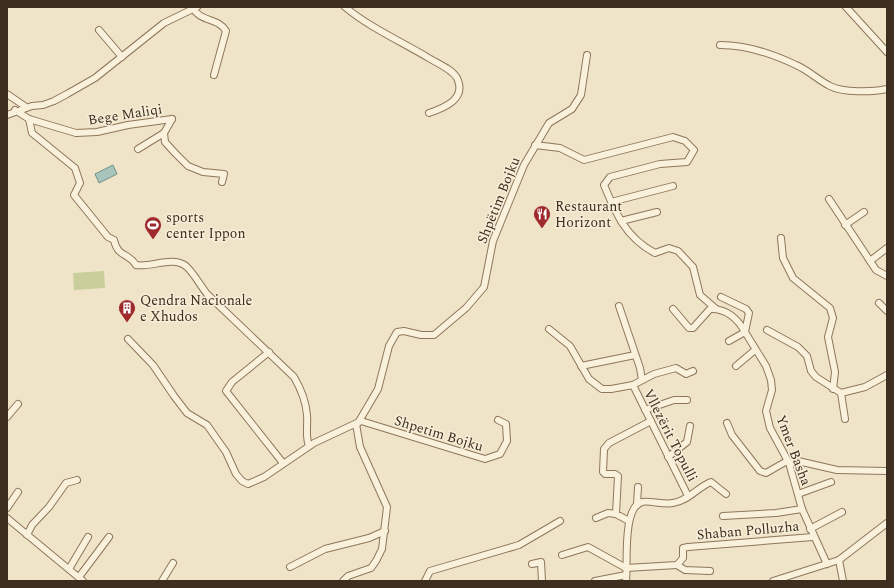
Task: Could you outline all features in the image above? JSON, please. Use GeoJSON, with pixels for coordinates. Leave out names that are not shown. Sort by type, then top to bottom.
{"type":"FeatureCollection","features":[{"type":"Feature","properties":{"kind":"street"},"geometry":{"type":"LineString","coordinates":[[345,7],[383,32],[452,72],[459,85],[458,96],[450,104],[429,113]]}},
{"type":"Feature","properties":{"kind":"street"},"geometry":{"type":"LineString","coordinates":[[846,7],[887,52]]}},
{"type":"Feature","properties":{"kind":"street"},"geometry":{"type":"LineString","coordinates":[[7,115],[15,110],[54,101],[95,78],[164,23],[195,8],[198,16],[221,24],[226,31],[214,74]]}},
{"type":"Feature","properties":{"kind":"street"},"geometry":{"type":"LineString","coordinates":[[99,30],[122,57]]}},
{"type":"Feature","properties":{"kind":"street"},"geometry":{"type":"LineString","coordinates":[[720,45],[748,47],[798,65],[830,86],[842,90],[887,89]]}},
{"type":"Feature","properties":{"kind":"street","name":"Shpëtim Bojku"},"geometry":{"type":"LineString","coordinates":[[357,423],[378,389],[389,346],[397,332],[404,331],[421,335],[434,335],[466,308],[484,287],[493,241],[524,165],[549,123],[572,109],[581,95],[587,55]]}},
{"type":"Feature","properties":{"kind":"street"},"geometry":{"type":"LineString","coordinates":[[7,94],[26,107]]}},
{"type":"Feature","properties":{"kind":"street","name":"Bege Maliqi"},"geometry":{"type":"LineString","coordinates":[[15,110],[29,119],[76,133],[97,132],[128,125],[172,119],[164,133]]}},
{"type":"Feature","properties":{"kind":"street"},"geometry":{"type":"LineString","coordinates":[[29,119],[32,133],[75,168],[80,183],[74,195],[108,237],[114,240],[116,248],[120,254],[132,259],[136,265],[143,267],[175,262],[186,266],[196,277],[207,294],[276,358],[294,377],[300,385],[305,405],[306,439],[309,446]]}},
{"type":"Feature","properties":{"kind":"street"},"geometry":{"type":"LineString","coordinates":[[138,149],[164,133],[165,142],[188,166],[203,172],[224,174],[222,182]]}},
{"type":"Feature","properties":{"kind":"street","name":"Ymer Basha"},"geometry":{"type":"LineString","coordinates":[[535,145],[560,148],[584,160],[673,137],[685,141],[694,150],[687,162],[660,164],[610,177],[604,185],[616,215],[641,245],[655,252],[669,248],[678,251],[694,267],[700,295],[715,308],[738,320],[766,366],[771,380],[772,390],[766,411],[770,428],[788,462],[802,509],[813,537],[827,564]]}},
{"type":"Feature","properties":{"kind":"street"},"geometry":{"type":"LineString","coordinates":[[611,202],[673,186]]}},
{"type":"Feature","properties":{"kind":"street"},"geometry":{"type":"LineString","coordinates":[[829,199],[876,270],[887,276]]}},
{"type":"Feature","properties":{"kind":"street"},"geometry":{"type":"LineString","coordinates":[[621,221],[657,212]]}},
{"type":"Feature","properties":{"kind":"street"},"geometry":{"type":"LineString","coordinates":[[845,225],[864,212]]}},
{"type":"Feature","properties":{"kind":"street"},"geometry":{"type":"LineString","coordinates":[[781,238],[783,258],[793,278],[830,308],[833,318],[828,337],[835,372],[833,389]]}},
{"type":"Feature","properties":{"kind":"street"},"geometry":{"type":"LineString","coordinates":[[870,261],[887,248]]}},
{"type":"Feature","properties":{"kind":"street"},"geometry":{"type":"LineString","coordinates":[[721,297],[748,311],[745,332],[729,341]]}},
{"type":"Feature","properties":{"kind":"street"},"geometry":{"type":"LineString","coordinates":[[879,303],[887,311]]}},
{"type":"Feature","properties":{"kind":"street","name":"Vllezërit Topulli"},"geometry":{"type":"LineString","coordinates":[[619,306],[642,380]]}},
{"type":"Feature","properties":{"kind":"street"},"geometry":{"type":"LineString","coordinates":[[673,309],[689,328],[693,328],[710,309],[715,308]]}},
{"type":"Feature","properties":{"kind":"street"},"geometry":{"type":"LineString","coordinates":[[549,329],[570,346],[581,366],[635,355]]}},
{"type":"Feature","properties":{"kind":"street"},"geometry":{"type":"LineString","coordinates":[[767,330],[798,347],[807,356],[811,371],[833,389],[841,393],[865,387],[887,376]]}},
{"type":"Feature","properties":{"kind":"street"},"geometry":{"type":"LineString","coordinates":[[128,339],[153,365],[174,396],[188,413],[208,425],[226,452],[236,474],[242,481],[248,484],[255,483],[309,446],[357,423],[360,447],[387,507],[385,531],[382,549],[372,566],[348,576],[343,581]]}},
{"type":"Feature","properties":{"kind":"street"},"geometry":{"type":"LineString","coordinates":[[736,366],[755,350]]}},
{"type":"Feature","properties":{"kind":"street"},"geometry":{"type":"LineString","coordinates":[[269,352],[232,382],[226,391],[283,463]]}},
{"type":"Feature","properties":{"kind":"street","name":"Vllezërit Topulli"},"geometry":{"type":"LineString","coordinates":[[581,366],[592,382],[602,389],[633,385],[663,371],[676,368],[686,374],[693,371]]}},
{"type":"Feature","properties":{"kind":"street","name":"Vllezërit Topulli"},"geometry":{"type":"LineString","coordinates":[[633,385],[688,496]]}},
{"type":"Feature","properties":{"kind":"street"},"geometry":{"type":"LineString","coordinates":[[841,393],[845,419]]}},
{"type":"Feature","properties":{"kind":"street"},"geometry":{"type":"LineString","coordinates":[[645,410],[674,400],[688,400]]}},
{"type":"Feature","properties":{"kind":"street"},"geometry":{"type":"LineString","coordinates":[[7,417],[18,404]]}},
{"type":"Feature","properties":{"kind":"street","name":"Shpetim Bojku"},"geometry":{"type":"LineString","coordinates":[[357,423],[361,421],[368,422],[433,445],[461,450],[485,459],[500,454],[507,441],[506,424],[498,420]]}},
{"type":"Feature","properties":{"kind":"street"},"geometry":{"type":"LineString","coordinates":[[616,514],[618,476],[614,474],[605,474],[603,472],[604,449],[609,444],[651,421]]}},
{"type":"Feature","properties":{"kind":"street"},"geometry":{"type":"LineString","coordinates":[[727,423],[732,435],[760,471],[766,473],[788,462],[798,461],[837,470],[887,471]]}},
{"type":"Feature","properties":{"kind":"street"},"geometry":{"type":"LineString","coordinates":[[668,457],[687,442],[690,426]]}},
{"type":"Feature","properties":{"kind":"street"},"geometry":{"type":"LineString","coordinates":[[27,535],[32,524],[49,507],[66,483],[78,480]]}},
{"type":"Feature","properties":{"kind":"street"},"geometry":{"type":"LineString","coordinates":[[637,505],[642,501],[673,503],[711,482],[726,494]]}},
{"type":"Feature","properties":{"kind":"street"},"geometry":{"type":"LineString","coordinates":[[798,494],[831,482]]}},
{"type":"Feature","properties":{"kind":"street"},"geometry":{"type":"LineString","coordinates":[[626,575],[629,521],[637,505],[638,487]]}},
{"type":"Feature","properties":{"kind":"street"},"geometry":{"type":"LineString","coordinates":[[7,508],[18,492]]}},
{"type":"Feature","properties":{"kind":"street"},"geometry":{"type":"LineString","coordinates":[[723,516],[776,513],[802,509]]}},
{"type":"Feature","properties":{"kind":"street"},"geometry":{"type":"LineString","coordinates":[[810,529],[842,512]]}},
{"type":"Feature","properties":{"kind":"street"},"geometry":{"type":"LineString","coordinates":[[596,518],[608,513],[616,514],[629,521]]}},
{"type":"Feature","properties":{"kind":"street"},"geometry":{"type":"LineString","coordinates":[[7,518],[81,579],[109,537]]}},
{"type":"Feature","properties":{"kind":"street"},"geometry":{"type":"LineString","coordinates":[[425,581],[430,572],[519,545],[560,521]]}},
{"type":"Feature","properties":{"kind":"street"},"geometry":{"type":"LineString","coordinates":[[772,581],[839,560],[887,523]]}},
{"type":"Feature","properties":{"kind":"street"},"geometry":{"type":"LineString","coordinates":[[290,567],[325,549],[369,538],[385,531]]}},
{"type":"Feature","properties":{"kind":"street"},"geometry":{"type":"LineString","coordinates":[[68,569],[88,537]]}},
{"type":"Feature","properties":{"kind":"street","name":"Shaban Polluzha"},"geometry":{"type":"LineString","coordinates":[[677,565],[683,558],[683,548],[813,537]]}},
{"type":"Feature","properties":{"kind":"street"},"geometry":{"type":"LineString","coordinates":[[562,555],[588,547],[626,575]]}},
{"type":"Feature","properties":{"kind":"street"},"geometry":{"type":"LineString","coordinates":[[839,560],[843,581]]}},
{"type":"Feature","properties":{"kind":"street"},"geometry":{"type":"LineString","coordinates":[[532,564],[541,562],[542,581]]}},
{"type":"Feature","properties":{"kind":"street"},"geometry":{"type":"LineString","coordinates":[[162,581],[173,563]]}},
{"type":"Feature","properties":{"kind":"street"},"geometry":{"type":"LineString","coordinates":[[595,581],[677,565],[685,570],[710,571]]}},
{"type":"Feature","properties":{"kind":"green space"},"geometry":{"type":"Polygon","coordinates":[[[104,271],[105,288],[74,290],[73,273],[104,271]]]}},
{"type":"Feature","properties":{"kind":"water"},"geometry":{"type":"Polygon","coordinates":[[[113,165],[117,174],[99,183],[95,174],[113,165]]]}},
{"type":"Feature","properties":{"kind":"place","name":"Restaurant Horizont"},"geometry":{"type":"Point","coordinates":[542,229]}},
{"type":"Feature","properties":{"kind":"place","name":"sports center Ippon"},"geometry":{"type":"Point","coordinates":[153,240]}},
{"type":"Feature","properties":{"kind":"place","name":"Qendra Nacionale e Xhudos"},"geometry":{"type":"Point","coordinates":[127,323]}}]}
